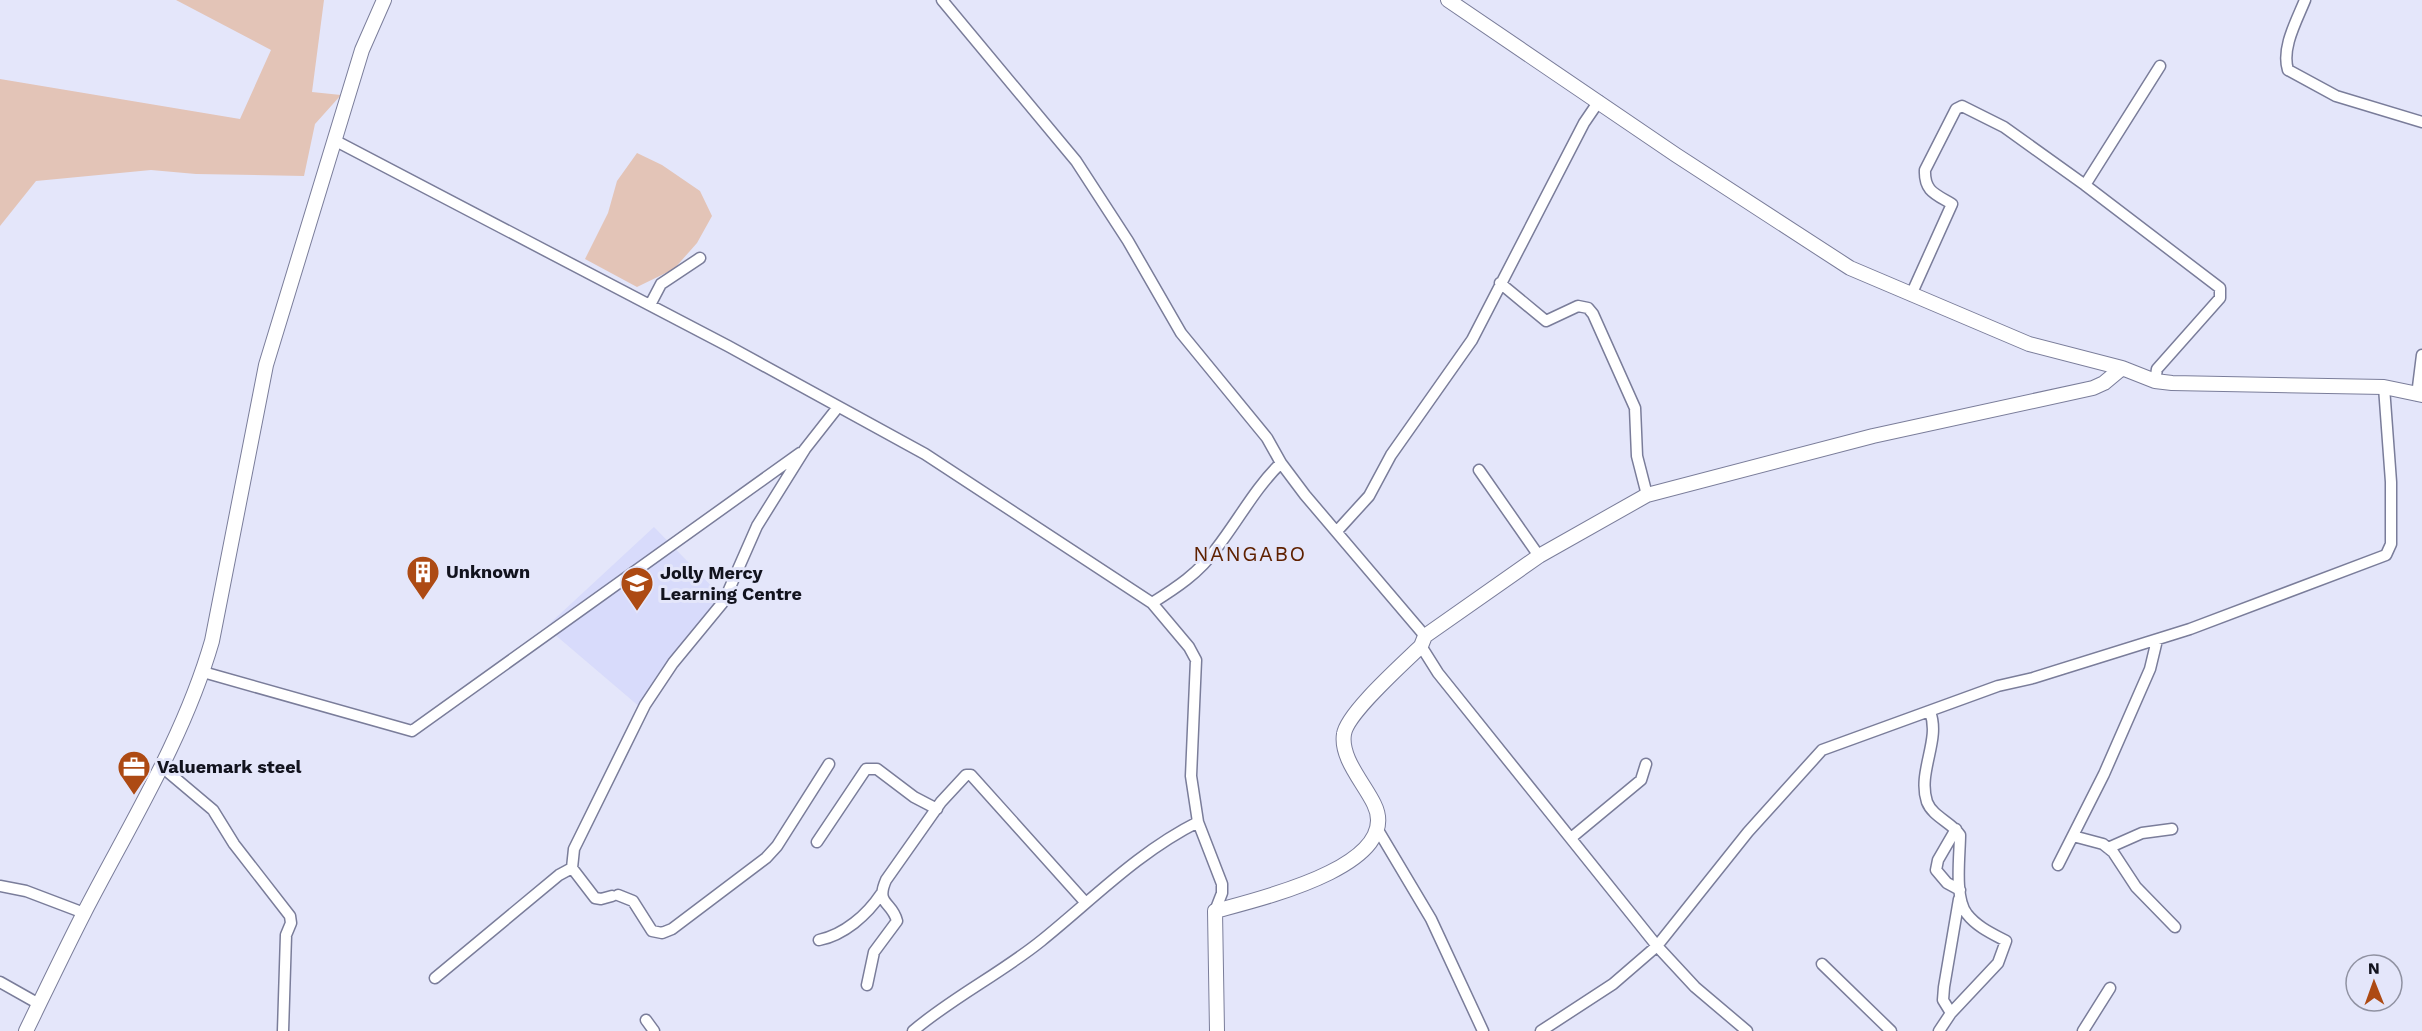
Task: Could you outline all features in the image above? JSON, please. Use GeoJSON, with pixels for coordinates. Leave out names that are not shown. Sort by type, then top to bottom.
{"type":"FeatureCollection","features":[{"type":"Feature","properties":{"kind":"street"},"geometry":{"type":"LineString","coordinates":[[26,1031],[84,913],[162,767],[203,672],[212,641],[266,364],[362,50],[384,0]]}},
{"type":"Feature","properties":{"kind":"street"},"geometry":{"type":"LineString","coordinates":[[942,0],[1076,161],[1128,241],[1181,333],[1267,438],[1281,464],[1338,530],[1423,641],[1438,673],[1657,946],[1695,987],[1747,1031]]}},
{"type":"Feature","properties":{"kind":"street"},"geometry":{"type":"LineString","coordinates":[[1448,0],[1676,155],[1850,268],[2029,344],[2122,368],[2155,381],[2277,387],[2384,387],[2419,395],[2422,355]]}},
{"type":"Feature","properties":{"kind":"street"},"geometry":{"type":"LineString","coordinates":[[2305,0],[2290,39],[2286,59],[2288,70],[2336,96],[2422,122]]}},
{"type":"Feature","properties":{"kind":"street"},"geometry":{"type":"LineString","coordinates":[[2085,185],[2160,66]]}},
{"type":"Feature","properties":{"kind":"street"},"geometry":{"type":"LineString","coordinates":[[1338,530],[1369,496],[1391,455],[1472,340],[1584,123],[1599,101]]}},
{"type":"Feature","properties":{"kind":"street"},"geometry":{"type":"LineString","coordinates":[[1911,295],[1952,204],[1928,190],[1924,170],[1956,110],[1962,106],[2004,127],[2085,185],[2220,288],[2220,298],[2157,369],[2155,381]]}},
{"type":"Feature","properties":{"kind":"street"},"geometry":{"type":"LineString","coordinates":[[334,140],[650,305],[925,454],[1152,603],[1196,660],[1191,776],[1198,822],[1222,884],[1222,893],[1215,911],[1217,1031]]}},
{"type":"Feature","properties":{"kind":"street"},"geometry":{"type":"LineString","coordinates":[[650,305],[661,284],[700,258]]}},
{"type":"Feature","properties":{"kind":"street"},"geometry":{"type":"LineString","coordinates":[[1500,284],[1546,321],[1578,306],[1588,308],[1593,314],[1635,408],[1636,456],[1647,495]]}},
{"type":"Feature","properties":{"kind":"street"},"geometry":{"type":"LineString","coordinates":[[1215,911],[1275,895],[1341,866],[1366,850],[1378,830],[1380,817],[1344,748],[1343,736],[1346,726],[1423,641],[1539,556],[1647,495],[1873,436],[2093,388],[2104,383],[2122,368]]}},
{"type":"Feature","properties":{"kind":"street"},"geometry":{"type":"LineString","coordinates":[[1541,1031],[1613,984],[1657,946],[1748,832],[1822,750],[1930,712],[1952,701],[2157,640],[2309,587],[2386,555],[2391,544],[2391,482],[2384,387]]}},
{"type":"Feature","properties":{"kind":"street"},"geometry":{"type":"LineString","coordinates":[[829,764],[777,846],[766,858],[672,929],[662,933],[652,931],[633,901],[624,895],[595,898],[572,868],[574,849],[645,705],[673,663],[724,601],[757,526],[805,449],[838,407]]}},
{"type":"Feature","properties":{"kind":"street"},"geometry":{"type":"LineString","coordinates":[[203,672],[412,731],[805,449]]}},
{"type":"Feature","properties":{"kind":"street"},"geometry":{"type":"LineString","coordinates":[[1152,603],[1182,585],[1199,569],[1216,550],[1265,481],[1281,464]]}},
{"type":"Feature","properties":{"kind":"street"},"geometry":{"type":"LineString","coordinates":[[1479,470],[1539,556]]}},
{"type":"Feature","properties":{"kind":"street"},"geometry":{"type":"LineString","coordinates":[[2058,865],[2104,774],[2150,669],[2157,640]]}},
{"type":"Feature","properties":{"kind":"street"},"geometry":{"type":"LineString","coordinates":[[1930,712],[1934,721],[1926,771],[1927,802],[1936,815],[1956,829],[1960,835],[1960,891],[1943,1000],[1951,1013]]}},
{"type":"Feature","properties":{"kind":"street"},"geometry":{"type":"LineString","coordinates":[[1571,838],[1641,780],[1646,764]]}},
{"type":"Feature","properties":{"kind":"street"},"geometry":{"type":"LineString","coordinates":[[162,767],[213,810],[234,844],[290,916],[291,923],[286,935],[283,1031]]}},
{"type":"Feature","properties":{"kind":"street"},"geometry":{"type":"LineString","coordinates":[[817,842],[866,769],[877,769],[914,797],[937,809]]}},
{"type":"Feature","properties":{"kind":"street"},"geometry":{"type":"LineString","coordinates":[[819,940],[832,936],[854,923],[881,894],[886,880],[958,781],[966,775],[971,775],[1085,902]]}},
{"type":"Feature","properties":{"kind":"street"},"geometry":{"type":"LineString","coordinates":[[913,1031],[954,999],[1039,942],[1085,902],[1170,836],[1198,822]]}},
{"type":"Feature","properties":{"kind":"street"},"geometry":{"type":"LineString","coordinates":[[1939,1031],[1951,1013],[1998,963],[2006,941],[1984,929],[1965,913],[1960,891],[1947,883],[1936,870],[1956,829]]}},
{"type":"Feature","properties":{"kind":"street"},"geometry":{"type":"LineString","coordinates":[[2108,848],[2142,833],[2172,829]]}},
{"type":"Feature","properties":{"kind":"street"},"geometry":{"type":"LineString","coordinates":[[1378,830],[1431,919],[1483,1031]]}},
{"type":"Feature","properties":{"kind":"street"},"geometry":{"type":"LineString","coordinates":[[2073,836],[2108,848],[2113,852],[2136,887],[2175,927]]}},
{"type":"Feature","properties":{"kind":"street"},"geometry":{"type":"LineString","coordinates":[[435,978],[554,879],[572,868]]}},
{"type":"Feature","properties":{"kind":"street"},"geometry":{"type":"LineString","coordinates":[[0,885],[26,891],[84,913]]}},
{"type":"Feature","properties":{"kind":"street"},"geometry":{"type":"LineString","coordinates":[[867,985],[874,952],[897,921],[881,894]]}},
{"type":"Feature","properties":{"kind":"street"},"geometry":{"type":"LineString","coordinates":[[1822,964],[1891,1031]]}},
{"type":"Feature","properties":{"kind":"street"},"geometry":{"type":"LineString","coordinates":[[0,982],[39,1004]]}},
{"type":"Feature","properties":{"kind":"street"},"geometry":{"type":"LineString","coordinates":[[2083,1031],[2110,988]]}},
{"type":"Feature","properties":{"kind":"street"},"geometry":{"type":"LineString","coordinates":[[646,1020],[654,1031]]}},
{"type":"Feature","properties":{"kind":"shaded area"},"geometry":{"type":"Polygon","coordinates":[[[176,0],[324,0],[312,92],[341,95],[315,124],[304,176],[196,174],[151,170],[36,181],[0,226],[0,79],[240,119],[271,50],[176,0]]]}},
{"type":"Feature","properties":{"kind":"shaded area"},"geometry":{"type":"Polygon","coordinates":[[[637,153],[662,165],[700,191],[712,216],[697,243],[674,269],[637,287],[585,259],[608,213],[617,181],[637,153]]]}},
{"type":"Feature","properties":{"kind":"shaded area","name":"Jolly Mercy Learning Centre"},"geometry":{"type":"Polygon","coordinates":[[[654,527],[723,598],[641,708],[546,627],[654,527]]]}},
{"type":"Feature","properties":{"kind":"place","name":"Unknown"},"geometry":{"type":"Point","coordinates":[423,601]}},
{"type":"Feature","properties":{"kind":"place","name":"Jolly Mercy Learning Centre"},"geometry":{"type":"Point","coordinates":[637,612]}},
{"type":"Feature","properties":{"kind":"place","name":"Valuemark steel"},"geometry":{"type":"Point","coordinates":[134,796]}},
{"type":"Feature","properties":{"kind":"district","name":"NANGABO"},"geometry":{"type":"Point","coordinates":[1250,554]}}]}
